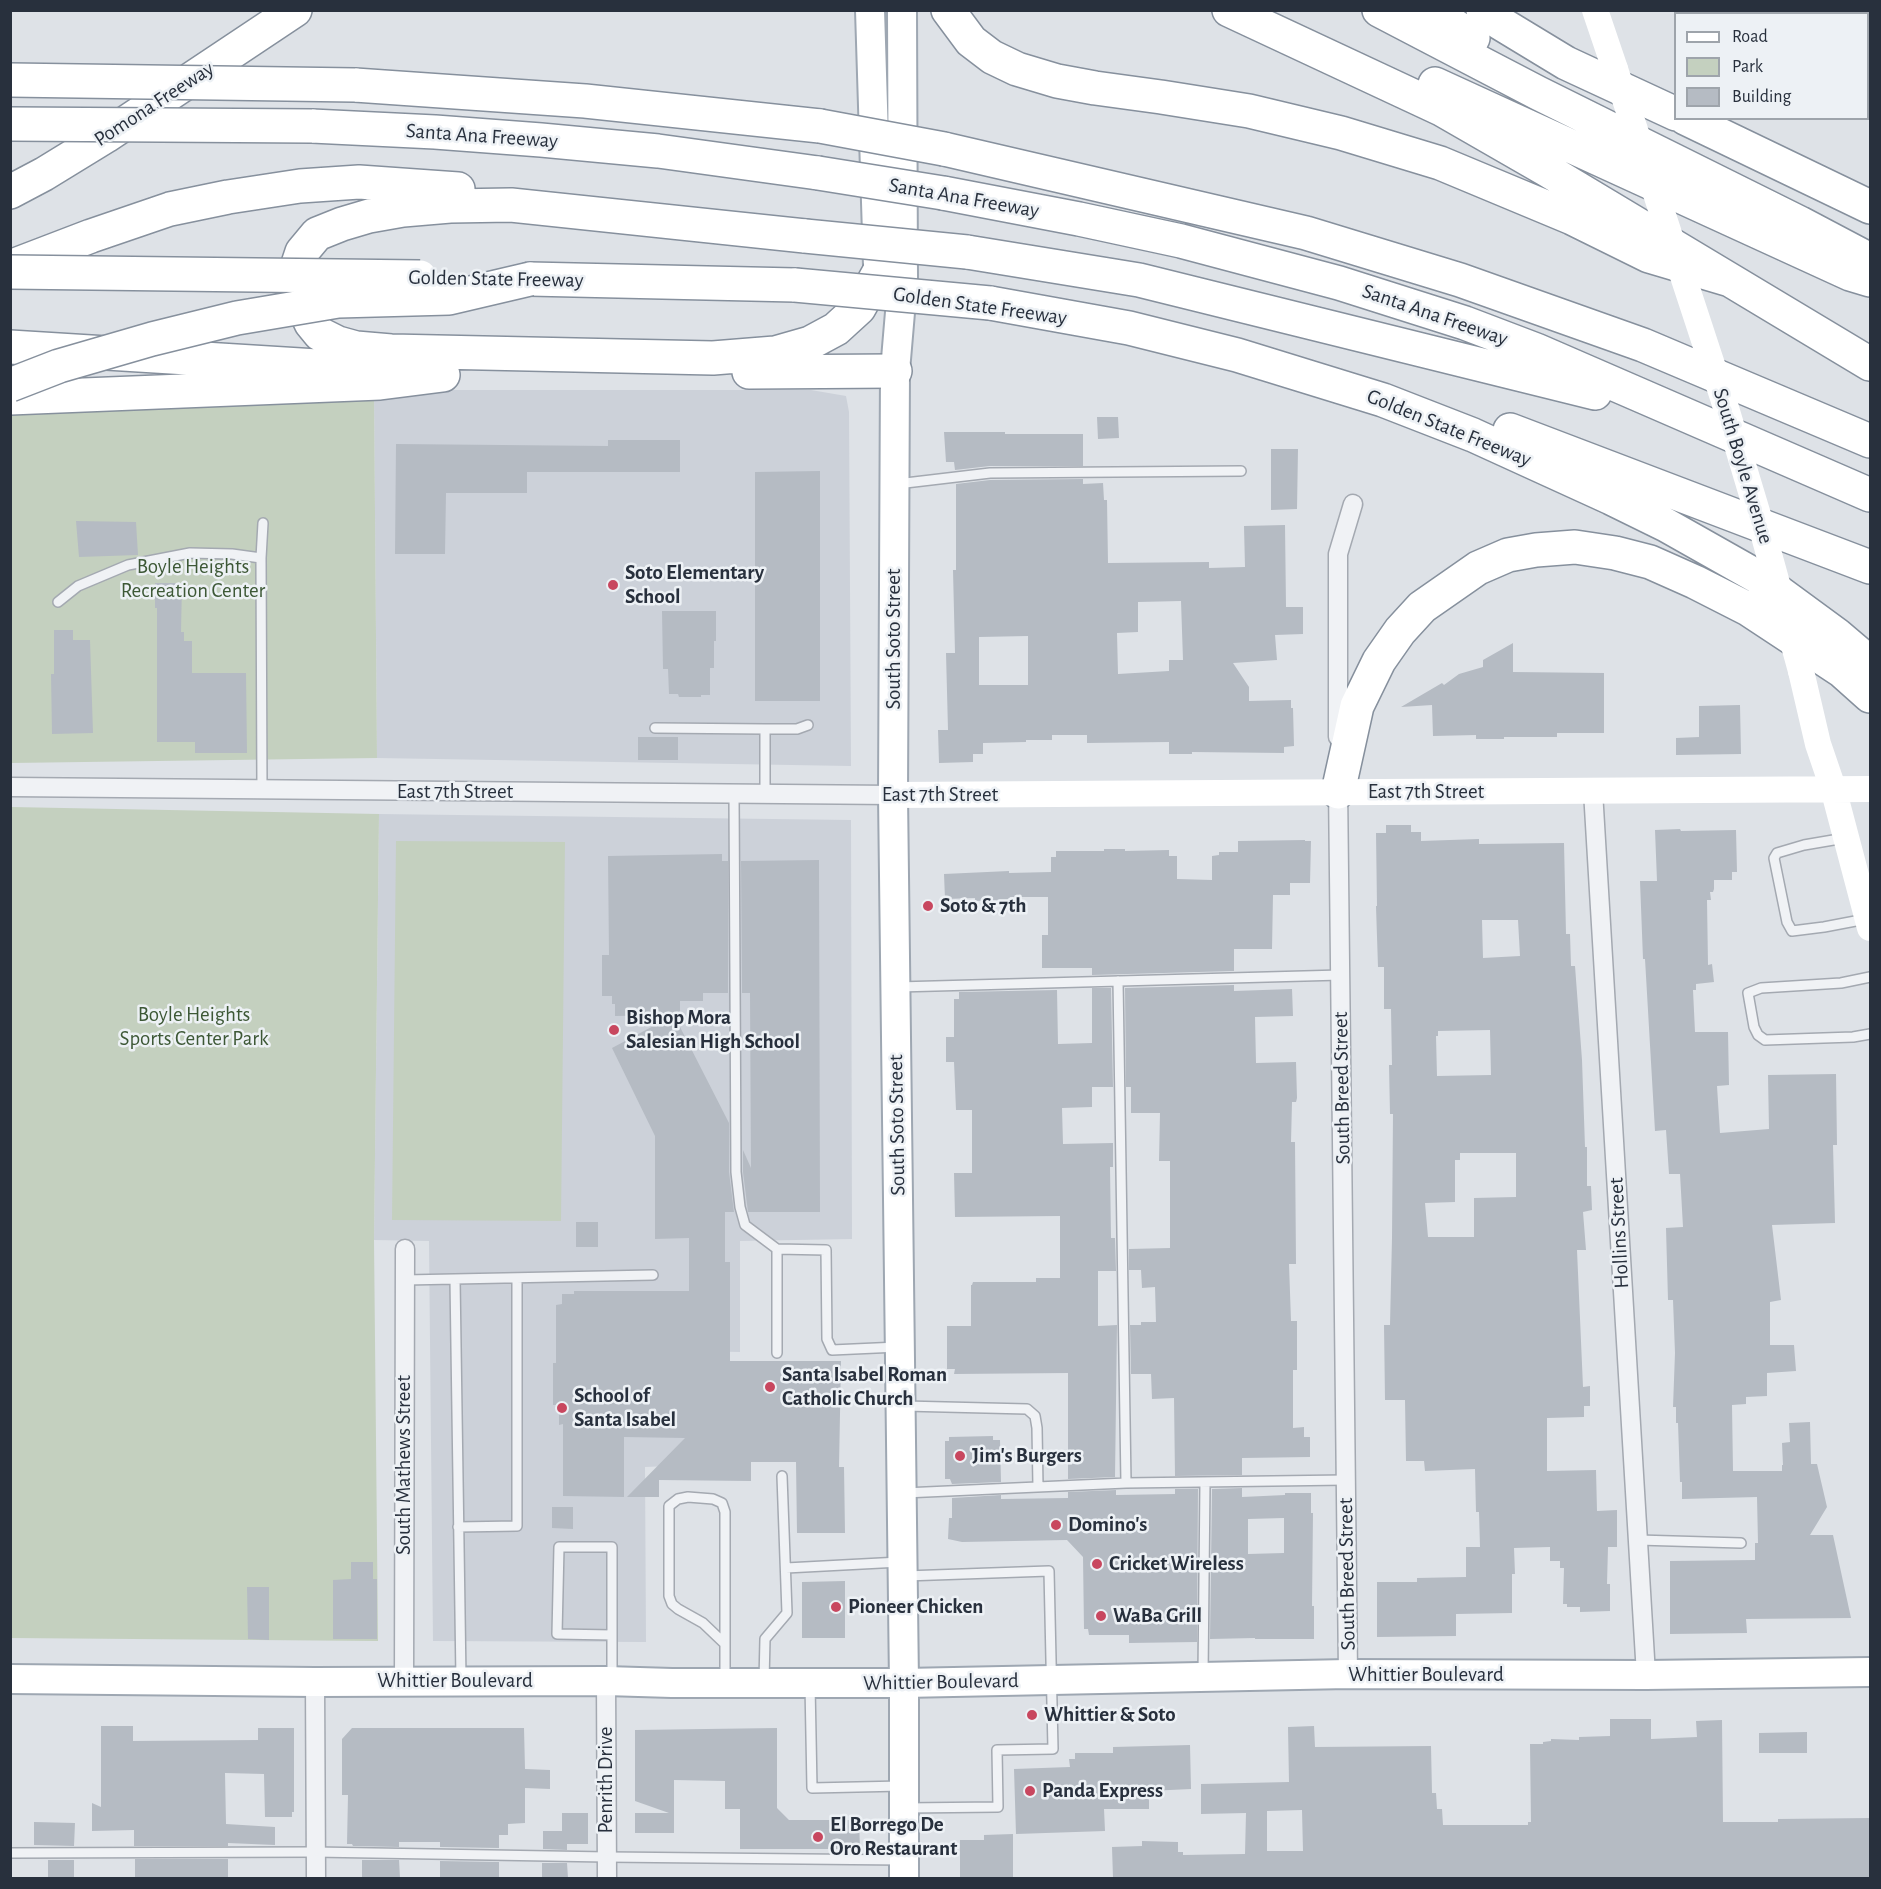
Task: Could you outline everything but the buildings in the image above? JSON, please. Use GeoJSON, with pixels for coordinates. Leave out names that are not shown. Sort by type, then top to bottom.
{"type":"FeatureCollection","features":[{"type":"Feature","properties":{"kind":"highway","name":"Pomona Freeway"},"geometry":{"type":"LineString","coordinates":[[10,192],[44,174],[114,130],[295,10]]}},
{"type":"Feature","properties":{"kind":"highway"},"geometry":{"type":"LineString","coordinates":[[948,10],[971,41],[993,57],[1017,69],[1057,81],[1249,111],[1341,133],[1440,163],[1572,218],[1649,256],[1730,280]]}},
{"type":"Feature","properties":{"kind":"highway"},"geometry":{"type":"LineString","coordinates":[[1229,10],[1441,110],[1547,170],[1870,364]]}},
{"type":"Feature","properties":{"kind":"highway"},"geometry":{"type":"LineString","coordinates":[[1266,10],[1505,116],[1850,274],[1870,280]]}},
{"type":"Feature","properties":{"kind":"highway"},"geometry":{"type":"LineString","coordinates":[[1379,10],[1538,93],[1870,260]]}},
{"type":"Feature","properties":{"kind":"highway"},"geometry":{"type":"LineString","coordinates":[[1431,10],[1510,61],[1538,93]]}},
{"type":"Feature","properties":{"kind":"highway"},"geometry":{"type":"LineString","coordinates":[[1483,10],[1500,23],[1566,63],[1674,113]]}},
{"type":"Feature","properties":{"kind":"highway","name":"Santa Ana Freeway"},"geometry":{"type":"LineString","coordinates":[[10,80],[355,85],[585,101],[820,126],[944,149],[1306,233],[1460,280],[1643,345],[1870,441]]}},
{"type":"Feature","properties":{"kind":"highway"},"geometry":{"type":"LineString","coordinates":[[1689,120],[1870,207]]}},
{"type":"Feature","properties":{"kind":"highway","name":"Santa Ana Freeway"},"geometry":{"type":"LineString","coordinates":[[10,124],[312,126],[541,140],[658,151],[818,173],[942,193],[1079,219],[1181,241],[1339,283],[1465,323],[1526,346],[1870,495]]}},
{"type":"Feature","properties":{"kind":"highway"},"geometry":{"type":"LineString","coordinates":[[10,267],[170,209],[300,186],[359,182],[513,193],[805,236]]}},
{"type":"Feature","properties":{"kind":"highway"},"geometry":{"type":"LineString","coordinates":[[878,274],[859,308],[836,329],[810,343],[775,353],[713,358],[391,351],[356,348],[338,343],[320,334],[311,323],[299,293],[296,270],[302,252],[317,234],[369,216],[450,206],[511,205],[966,252],[1139,280],[1684,415]]}},
{"type":"Feature","properties":{"kind":"highway","name":"Golden State Freeway"},"geometry":{"type":"LineString","coordinates":[[10,272],[795,285],[990,303],[1139,331],[1237,355],[1383,400],[1473,435],[1666,525],[1758,577],[1837,635],[1870,663]]}},
{"type":"Feature","properties":{"kind":"highway"},"geometry":{"type":"LineString","coordinates":[[10,385],[59,366],[237,318],[338,301],[449,298],[530,279]]}},
{"type":"Feature","properties":{"kind":"highway"},"geometry":{"type":"LineString","coordinates":[[10,347],[386,369],[443,375],[895,371]]}},
{"type":"Feature","properties":{"kind":"highway"},"geometry":{"type":"LineString","coordinates":[[10,398],[380,383],[443,375]]}},
{"type":"Feature","properties":{"kind":"highway"},"geometry":{"type":"LineString","coordinates":[[1383,400],[1431,402],[1531,437],[1870,567]]}},
{"type":"Feature","properties":{"kind":"highway"},"geometry":{"type":"LineString","coordinates":[[1338,792],[1357,706],[1379,661],[1400,631],[1422,607],[1478,568],[1508,555],[1575,547],[1615,553],[1659,566],[1748,609],[1842,671],[1870,696]]}},
{"type":"Feature","properties":{"kind":"main road","name":"South Soto Street"},"geometry":{"type":"LineString","coordinates":[[870,10],[878,274],[895,371]]}},
{"type":"Feature","properties":{"kind":"main road","name":"South Soto Street"},"geometry":{"type":"LineString","coordinates":[[902,10],[903,277],[895,371],[893,795],[903,1569],[904,1869]]}},
{"type":"Feature","properties":{"kind":"main road","name":"South Boyle Avenue"},"geometry":{"type":"LineString","coordinates":[[1595,10],[1723,398],[1761,525],[1801,671],[1818,744],[1833,788],[1869,923]]}},
{"type":"Feature","properties":{"kind":"main road","name":"East 7th Street"},"geometry":{"type":"LineString","coordinates":[[893,795],[1870,789]]}},
{"type":"Feature","properties":{"kind":"main road","name":"Whittier Boulevard"},"geometry":{"type":"LineString","coordinates":[[10,1679],[904,1683],[1348,1674],[1646,1675],[1870,1672]]}},
{"type":"Feature","properties":{"kind":"street","name":"South Breed Street"},"geometry":{"type":"LineString","coordinates":[[1348,1674],[1338,792],[1338,554],[1353,504]]}},
{"type":"Feature","properties":{"kind":"street","name":"East 7th Street"},"geometry":{"type":"LineString","coordinates":[[10,787],[893,795]]}},
{"type":"Feature","properties":{"kind":"street","name":"Hollins Street"},"geometry":{"type":"LineString","coordinates":[[1593,791],[1646,1675]]}},
{"type":"Feature","properties":{"kind":"street","name":"South Mathews Street"},"geometry":{"type":"LineString","coordinates":[[404,1682],[405,1249]]}},
{"type":"Feature","properties":{"kind":"street","name":"Penrith Drive"},"geometry":{"type":"LineString","coordinates":[[607,1878],[609,1681]]}},
{"type":"Feature","properties":{"kind":"street"},"geometry":{"type":"LineString","coordinates":[[315,1682],[315,1878]]}},
{"type":"Feature","properties":{"kind":"lane"},"geometry":{"type":"LineString","coordinates":[[894,484],[990,473],[1241,471]]}},
{"type":"Feature","properties":{"kind":"lane"},"geometry":{"type":"LineString","coordinates":[[262,790],[261,558],[263,523]]}},
{"type":"Feature","properties":{"kind":"lane"},"geometry":{"type":"LineString","coordinates":[[58,602],[78,586],[128,565],[190,553],[232,554],[261,558]]}},
{"type":"Feature","properties":{"kind":"lane"},"geometry":{"type":"LineString","coordinates":[[655,728],[797,729],[808,725]]}},
{"type":"Feature","properties":{"kind":"lane"},"geometry":{"type":"LineString","coordinates":[[765,729],[765,795]]}},
{"type":"Feature","properties":{"kind":"lane"},"geometry":{"type":"LineString","coordinates":[[735,794],[733,858],[736,1172],[740,1207],[745,1225],[777,1249],[826,1250],[827,1340],[832,1350],[900,1347]]}},
{"type":"Feature","properties":{"kind":"lane"},"geometry":{"type":"LineString","coordinates":[[1846,838],[1804,845],[1777,853],[1774,858],[1787,922],[1792,930],[1869,923]]}},
{"type":"Feature","properties":{"kind":"lane"},"geometry":{"type":"LineString","coordinates":[[895,987],[1341,975]]}},
{"type":"Feature","properties":{"kind":"lane"},"geometry":{"type":"LineString","coordinates":[[1870,977],[1841,983],[1761,988],[1748,993],[1754,1028],[1765,1040],[1853,1037],[1870,1034]]}},
{"type":"Feature","properties":{"kind":"lane"},"geometry":{"type":"LineString","coordinates":[[1118,981],[1126,1483]]}},
{"type":"Feature","properties":{"kind":"lane"},"geometry":{"type":"LineString","coordinates":[[777,1249],[777,1353]]}},
{"type":"Feature","properties":{"kind":"lane"},"geometry":{"type":"LineString","coordinates":[[405,1280],[653,1275]]}},
{"type":"Feature","properties":{"kind":"lane"},"geometry":{"type":"LineString","coordinates":[[458,1527],[517,1526],[517,1278]]}},
{"type":"Feature","properties":{"kind":"lane"},"geometry":{"type":"LineString","coordinates":[[455,1279],[461,1681]]}},
{"type":"Feature","properties":{"kind":"lane"},"geometry":{"type":"LineString","coordinates":[[901,1406],[1027,1409],[1035,1416],[1037,1428],[1038,1487]]}},
{"type":"Feature","properties":{"kind":"lane"},"geometry":{"type":"LineString","coordinates":[[764,1683],[765,1639],[787,1613],[782,1476]]}},
{"type":"Feature","properties":{"kind":"lane"},"geometry":{"type":"LineString","coordinates":[[902,1493],[1126,1483],[1346,1480]]}},
{"type":"Feature","properties":{"kind":"lane"},"geometry":{"type":"LineString","coordinates":[[1203,1677],[1205,1482]]}},
{"type":"Feature","properties":{"kind":"lane"},"geometry":{"type":"LineString","coordinates":[[724,1644],[703,1623],[672,1604],[669,1596],[669,1506],[678,1499],[688,1497],[713,1499],[722,1503],[724,1512],[725,1683]]}},
{"type":"Feature","properties":{"kind":"lane"},"geometry":{"type":"LineString","coordinates":[[1638,1540],[1741,1543]]}},
{"type":"Feature","properties":{"kind":"lane"},"geometry":{"type":"LineString","coordinates":[[609,1681],[612,1635],[612,1547],[559,1547],[557,1634],[612,1635]]}},
{"type":"Feature","properties":{"kind":"lane"},"geometry":{"type":"LineString","coordinates":[[786,1568],[1049,1571],[1053,1749],[997,1750],[998,1807],[812,1788],[810,1683]]}},
{"type":"Feature","properties":{"kind":"lane"},"geometry":{"type":"LineString","coordinates":[[10,1852],[315,1852],[607,1857],[904,1869]]}},
{"type":"Feature","properties":{"kind":"shaded area","name":"Soto Elementary School"},"geometry":{"type":"Polygon","coordinates":[[[374,390],[811,390],[846,396],[849,412],[851,766],[377,758],[374,390]]]}},
{"type":"Feature","properties":{"kind":"shaded area","name":"Bishop Mora Salesian High School"},"geometry":{"type":"Polygon","coordinates":[[[379,814],[851,820],[852,1239],[740,1241],[740,1352],[694,1351],[693,1465],[645,1467],[646,1642],[433,1641],[429,1241],[374,1240],[379,814]]]}},
{"type":"Feature","properties":{"kind":"green space","name":"Boyle Heights Recreation Center"},"geometry":{"type":"Polygon","coordinates":[[[374,390],[377,758],[11,763],[11,406],[374,390]]]}},
{"type":"Feature","properties":{"kind":"green space","name":"Boyle Heights Sports Center Park"},"geometry":{"type":"Polygon","coordinates":[[[11,807],[379,814],[374,1240],[378,1641],[11,1638],[11,807]]]}},
{"type":"Feature","properties":{"kind":"green space"},"geometry":{"type":"Polygon","coordinates":[[[396,841],[565,842],[561,1221],[392,1220],[396,841]]]}},
{"type":"Feature","properties":{"kind":"place","name":"Soto Elementary School"},"geometry":{"type":"Point","coordinates":[613,585]}},
{"type":"Feature","properties":{"kind":"place","name":"Soto & 7th"},"geometry":{"type":"Point","coordinates":[928,906]}},
{"type":"Feature","properties":{"kind":"place","name":"Bishop Mora Salesian High School"},"geometry":{"type":"Point","coordinates":[614,1030]}},
{"type":"Feature","properties":{"kind":"place","name":"Santa Isabel Roman Catholic Church"},"geometry":{"type":"Point","coordinates":[770,1387]}},
{"type":"Feature","properties":{"kind":"place","name":"School of Santa Isabel"},"geometry":{"type":"Point","coordinates":[562,1408]}},
{"type":"Feature","properties":{"kind":"place","name":"Jim's Burgers"},"geometry":{"type":"Point","coordinates":[960,1456]}},
{"type":"Feature","properties":{"kind":"place","name":"Domino's"},"geometry":{"type":"Point","coordinates":[1056,1525]}},
{"type":"Feature","properties":{"kind":"place","name":"Cricket Wireless"},"geometry":{"type":"Point","coordinates":[1097,1564]}},
{"type":"Feature","properties":{"kind":"place","name":"Pioneer Chicken"},"geometry":{"type":"Point","coordinates":[836,1607]}},
{"type":"Feature","properties":{"kind":"place","name":"WaBa Grill"},"geometry":{"type":"Point","coordinates":[1101,1616]}},
{"type":"Feature","properties":{"kind":"place","name":"Whittier & Soto"},"geometry":{"type":"Point","coordinates":[1032,1715]}},
{"type":"Feature","properties":{"kind":"place","name":"Panda Express"},"geometry":{"type":"Point","coordinates":[1030,1791]}},
{"type":"Feature","properties":{"kind":"place","name":"El Borrego De Oro Restaurant"},"geometry":{"type":"Point","coordinates":[818,1837]}}]}
